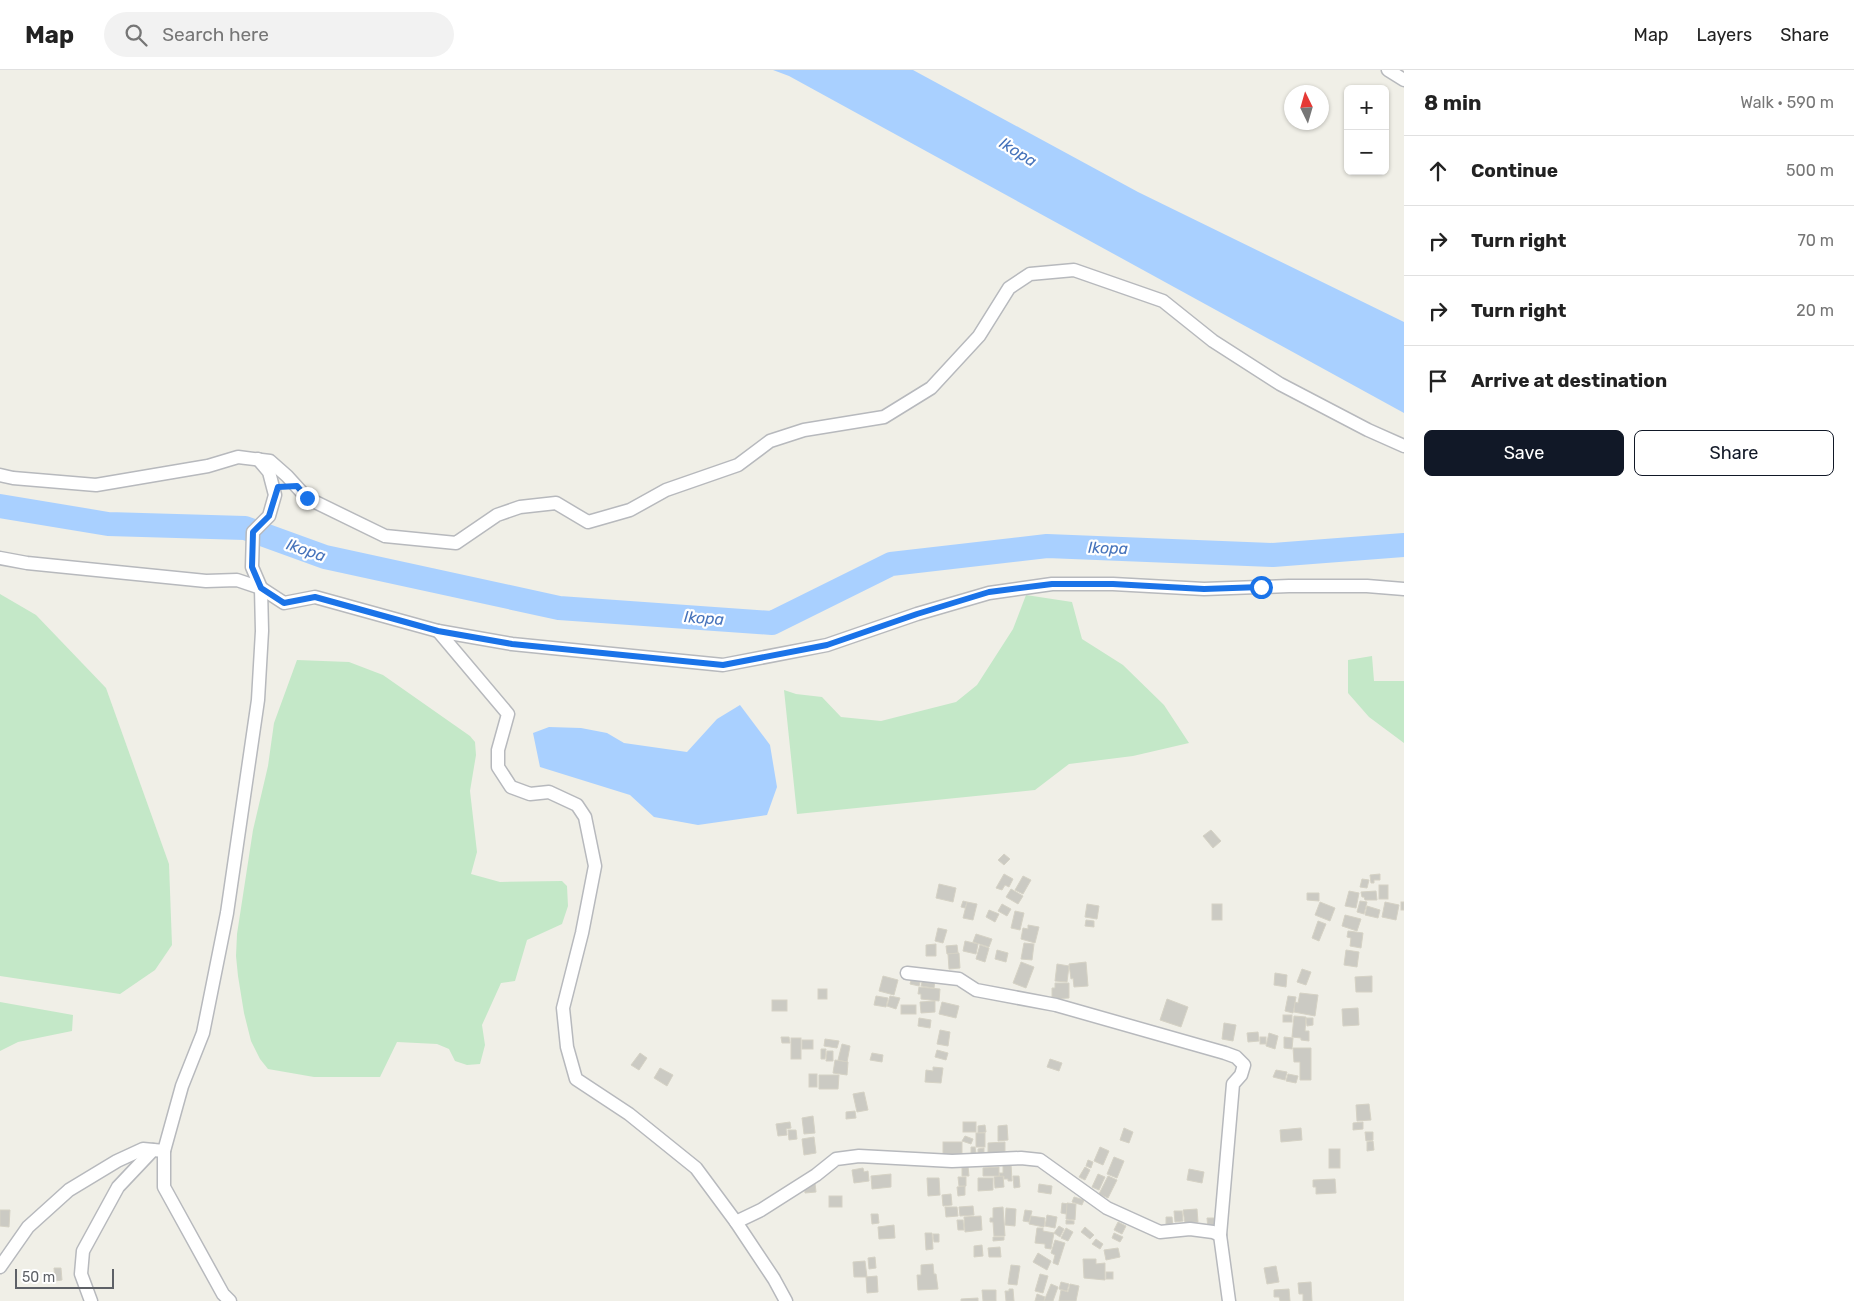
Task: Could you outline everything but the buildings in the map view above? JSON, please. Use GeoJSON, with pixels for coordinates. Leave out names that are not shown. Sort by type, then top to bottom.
{"type":"FeatureCollection","features":[{"type":"Feature","properties":{"kind":"street"},"geometry":{"type":"LineString","coordinates":[[1388,70],[1404,80]]}},
{"type":"Feature","properties":{"kind":"street"},"geometry":{"type":"LineString","coordinates":[[0,475],[13,478],[96,485],[208,466],[238,457],[270,461],[307,498],[385,536],[456,543],[497,515],[520,507],[556,503],[588,522],[630,510],[666,490],[738,465],[770,441],[804,430],[884,418],[932,388],[979,336],[1009,288],[1030,274],[1074,270],[1163,301],[1213,340],[1280,384],[1368,430],[1404,446]]}},
{"type":"Feature","properties":{"kind":"street"},"geometry":{"type":"LineString","coordinates":[[258,459],[269,472],[275,495]]}},
{"type":"Feature","properties":{"kind":"street"},"geometry":{"type":"LineString","coordinates":[[91,1301],[81,1274],[83,1251],[118,1187],[158,1150],[202,1033],[227,913],[258,700],[262,631],[261,588],[252,567],[253,532],[269,516],[278,487],[297,486]]}},
{"type":"Feature","properties":{"kind":"street"},"geometry":{"type":"LineString","coordinates":[[0,558],[27,563],[206,581],[237,580],[261,588],[284,603],[315,597],[438,631],[512,644],[723,665],[827,645],[989,592],[1052,584],[1113,584],[1204,589],[1328,586],[1368,586],[1404,589]]}},
{"type":"Feature","properties":{"kind":"street"},"geometry":{"type":"LineString","coordinates":[[438,631],[508,714],[498,750],[498,766],[511,787],[530,794],[549,792],[577,805],[585,817],[595,866],[582,933],[563,1008],[567,1047],[576,1080],[629,1114],[696,1168],[736,1222],[786,1301]]}},
{"type":"Feature","properties":{"kind":"street"},"geometry":{"type":"LineString","coordinates":[[907,973],[959,979],[976,990],[1056,1006],[1236,1057],[1244,1064],[1241,1075],[1233,1084],[1220,1234],[1229,1301]]}},
{"type":"Feature","properties":{"kind":"street"},"geometry":{"type":"LineString","coordinates":[[0,1267],[28,1227],[70,1190],[117,1161],[143,1149],[158,1150]]}},
{"type":"Feature","properties":{"kind":"street"},"geometry":{"type":"LineString","coordinates":[[158,1150],[164,1187],[223,1294],[230,1301]]}},
{"type":"Feature","properties":{"kind":"street"},"geometry":{"type":"LineString","coordinates":[[736,1222],[761,1210],[816,1175],[836,1159],[859,1156],[952,1161],[1021,1158],[1040,1160],[1107,1208],[1160,1232],[1190,1229],[1220,1234]]}},
{"type":"Feature","properties":{"kind":"green space"},"geometry":{"type":"Polygon","coordinates":[[[0,594],[36,615],[106,688],[169,864],[172,945],[155,970],[120,994],[0,976],[0,594]]]}},
{"type":"Feature","properties":{"kind":"green space"},"geometry":{"type":"Polygon","coordinates":[[[1026,595],[1072,602],[1082,639],[1123,665],[1164,705],[1189,743],[1133,756],[1069,764],[1035,790],[797,814],[784,690],[796,694],[822,697],[841,717],[881,721],[956,702],[977,685],[1013,629],[1026,595]]]}},
{"type":"Feature","properties":{"kind":"green space"},"geometry":{"type":"Polygon","coordinates":[[[1372,656],[1374,681],[1404,681],[1404,743],[1369,717],[1348,693],[1348,660],[1372,656]]]}},
{"type":"Feature","properties":{"kind":"green space"},"geometry":{"type":"Polygon","coordinates":[[[297,660],[349,662],[383,675],[470,736],[475,742],[476,755],[470,791],[477,852],[471,874],[500,882],[562,881],[567,886],[568,906],[562,924],[527,940],[515,981],[501,983],[482,1025],[485,1045],[480,1064],[467,1065],[455,1061],[449,1049],[437,1044],[397,1042],[380,1077],[314,1077],[268,1069],[260,1059],[251,1041],[238,976],[236,956],[237,934],[253,830],[268,766],[274,723],[297,660]]]}},
{"type":"Feature","properties":{"kind":"green space"},"geometry":{"type":"Polygon","coordinates":[[[0,1002],[73,1015],[72,1031],[18,1042],[0,1051],[0,1002]]]}},
{"type":"Feature","properties":{"kind":"water"},"geometry":{"type":"Polygon","coordinates":[[[773,70],[913,70],[1138,192],[1404,322],[1404,413],[789,76],[773,70]]]}},
{"type":"Feature","properties":{"kind":"water"},"geometry":{"type":"Polygon","coordinates":[[[740,705],[770,745],[777,787],[767,815],[698,825],[654,817],[630,795],[540,767],[533,733],[549,727],[581,728],[607,733],[624,743],[687,752],[717,719],[740,705]]]}},
{"type":"Feature","properties":{"kind":"waterway","name":"Ikopa"},"geometry":{"type":"LineString","coordinates":[[0,506],[108,524],[245,528],[325,557],[559,608],[772,623],[891,564],[1047,546],[1273,555],[1404,545]]}},
{"type":"Feature","properties":{"kind":"route"},"geometry":{"type":"LineString","coordinates":[[307,498],[297,486],[278,487],[269,516],[253,532],[252,567],[261,588],[284,603],[315,597],[438,631],[512,644],[610,655],[723,665],[827,645],[989,592],[1052,584],[1113,584],[1204,589],[1261,587]]}}]}
